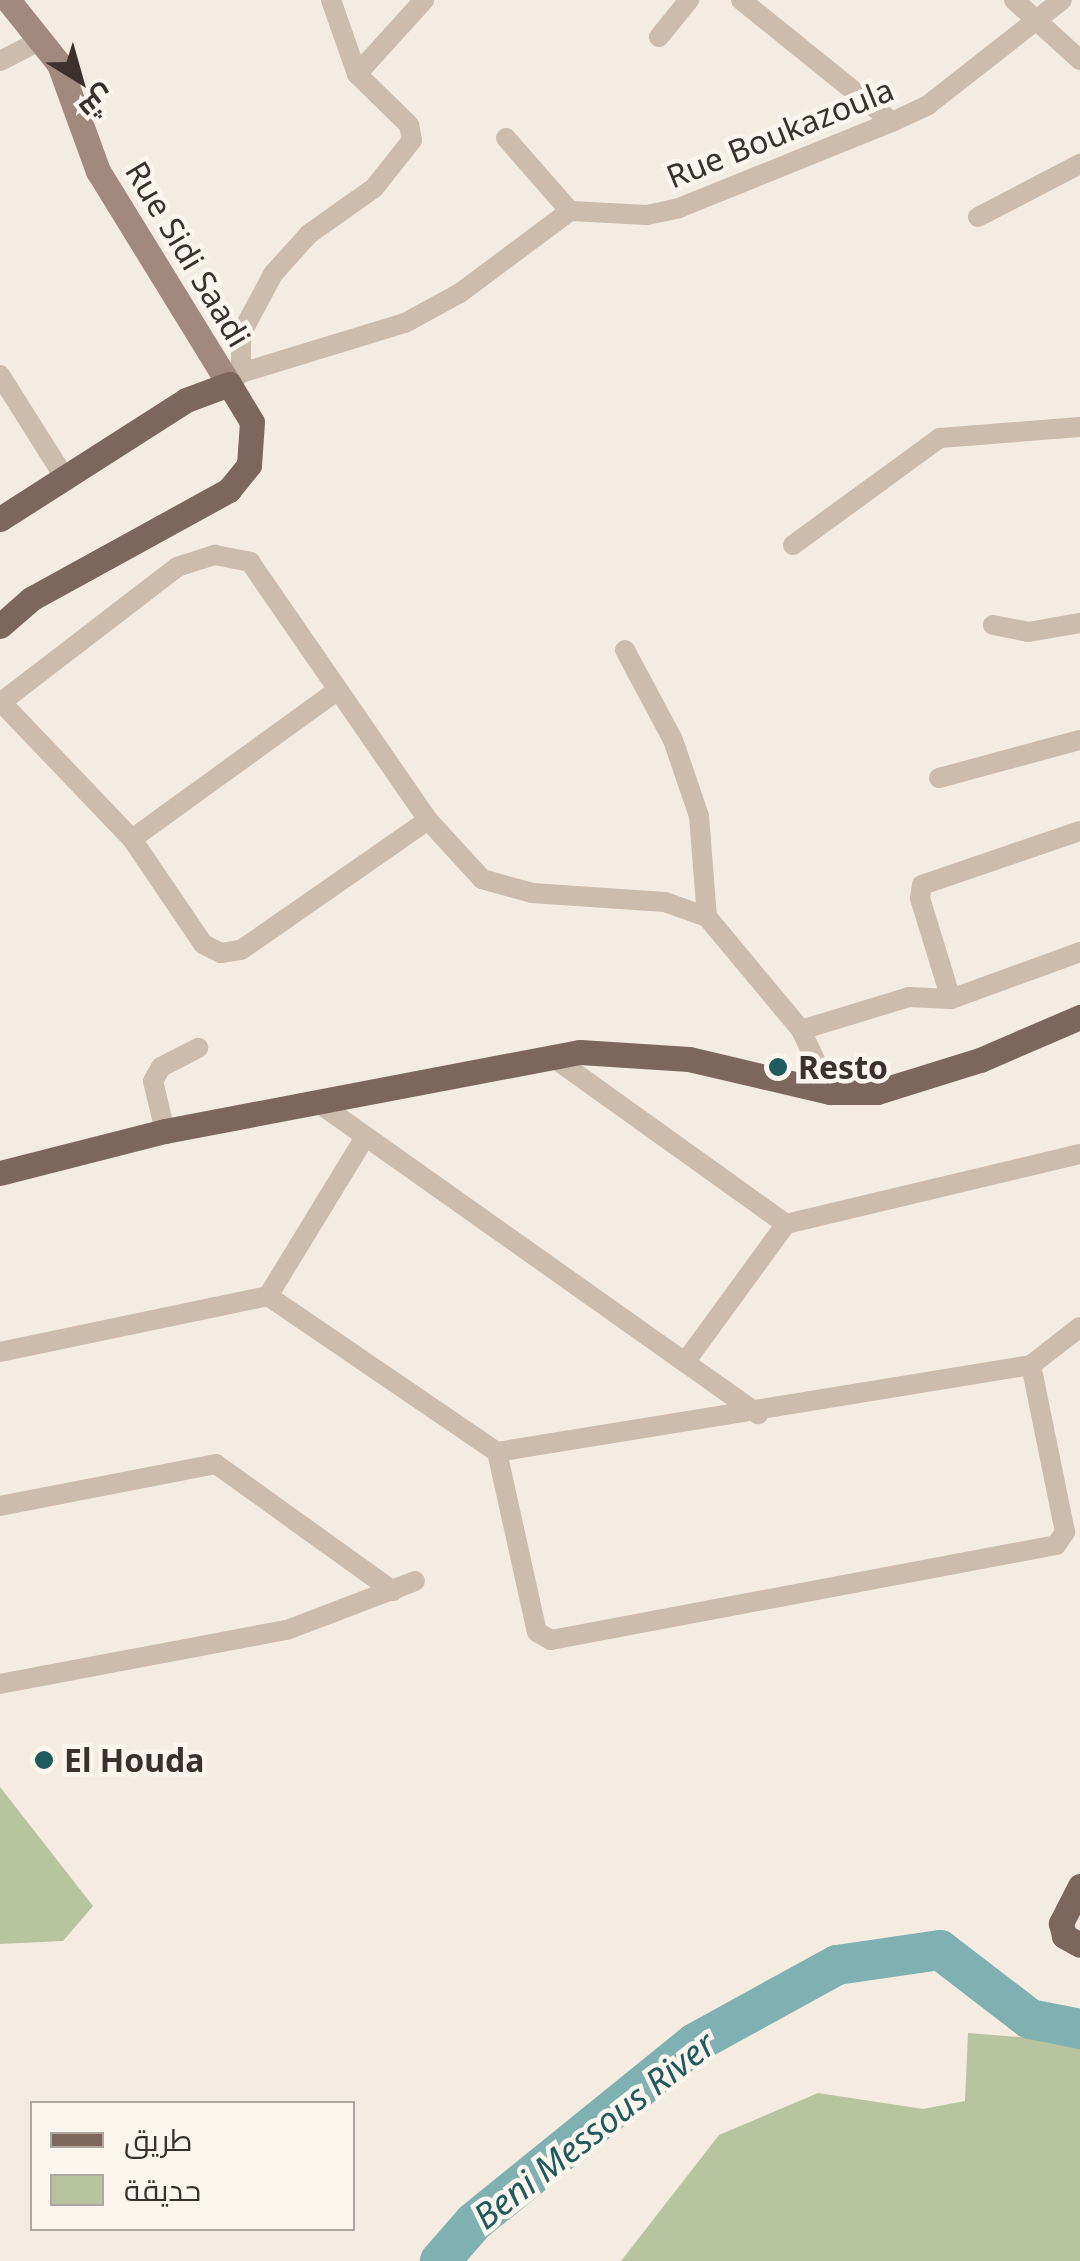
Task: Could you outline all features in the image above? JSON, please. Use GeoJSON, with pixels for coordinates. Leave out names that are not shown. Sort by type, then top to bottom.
{"type":"FeatureCollection","features":[{"type":"Feature","properties":{"kind":"main road","name":"Rue Sidi Saadi"},"geometry":{"type":"LineString","coordinates":[[8,0],[59,64],[98,171],[235,379]]}},
{"type":"Feature","properties":{"kind":"main road"},"geometry":{"type":"LineString","coordinates":[[0,519],[186,400],[235,379],[252,422],[255,442],[249,465],[229,490],[31,599],[0,626]]}},
{"type":"Feature","properties":{"kind":"main road"},"geometry":{"type":"LineString","coordinates":[[0,1173],[166,1131],[580,1052],[689,1059],[830,1092],[877,1092],[980,1060],[1080,1017]]}},
{"type":"Feature","properties":{"kind":"main road"},"geometry":{"type":"LineString","coordinates":[[1080,1886],[1061,1923],[1064,1936],[1080,1945]]}},
{"type":"Feature","properties":{"kind":"street"},"geometry":{"type":"LineString","coordinates":[[330,0],[358,74],[409,125],[412,140],[374,188],[309,234],[273,274],[242,334],[235,379],[405,322],[460,293],[570,211],[506,138]]}},
{"type":"Feature","properties":{"kind":"street"},"geometry":{"type":"LineString","coordinates":[[358,74],[424,0]]}},
{"type":"Feature","properties":{"kind":"street"},"geometry":{"type":"LineString","coordinates":[[659,37],[689,0]]}},
{"type":"Feature","properties":{"kind":"street"},"geometry":{"type":"LineString","coordinates":[[741,0],[892,122]]}},
{"type":"Feature","properties":{"kind":"street"},"geometry":{"type":"LineString","coordinates":[[1014,0],[1080,60]]}},
{"type":"Feature","properties":{"kind":"street","name":"Rue Boukazoula"},"geometry":{"type":"LineString","coordinates":[[570,211],[647,215],[679,208],[892,122],[928,105],[1039,22],[1062,0]]}},
{"type":"Feature","properties":{"kind":"street"},"geometry":{"type":"LineString","coordinates":[[0,61],[41,40]]}},
{"type":"Feature","properties":{"kind":"street"},"geometry":{"type":"LineString","coordinates":[[978,217],[1080,164]]}},
{"type":"Feature","properties":{"kind":"street"},"geometry":{"type":"LineString","coordinates":[[0,375],[66,480]]}},
{"type":"Feature","properties":{"kind":"street"},"geometry":{"type":"LineString","coordinates":[[793,545],[940,438],[1080,427]]}},
{"type":"Feature","properties":{"kind":"street"},"geometry":{"type":"LineString","coordinates":[[428,820],[231,952],[203,944],[132,839],[1,703],[177,567],[215,554],[250,562],[335,692],[428,820],[482,879],[506,888],[665,902],[707,917],[801,1030],[830,1092]]}},
{"type":"Feature","properties":{"kind":"street"},"geometry":{"type":"LineString","coordinates":[[993,626],[1028,632],[1080,623]]}},
{"type":"Feature","properties":{"kind":"street"},"geometry":{"type":"LineString","coordinates":[[625,650],[673,740],[699,816],[707,917]]}},
{"type":"Feature","properties":{"kind":"street"},"geometry":{"type":"LineString","coordinates":[[132,839],[335,692]]}},
{"type":"Feature","properties":{"kind":"street"},"geometry":{"type":"LineString","coordinates":[[938,778],[1080,740]]}},
{"type":"Feature","properties":{"kind":"street"},"geometry":{"type":"LineString","coordinates":[[952,999],[920,898],[922,885],[1080,832]]}},
{"type":"Feature","properties":{"kind":"street"},"geometry":{"type":"LineString","coordinates":[[801,1030],[909,997],[952,999],[1080,952]]}},
{"type":"Feature","properties":{"kind":"street"},"geometry":{"type":"LineString","coordinates":[[166,1131],[153,1081],[160,1067],[198,1048]]}},
{"type":"Feature","properties":{"kind":"street"},"geometry":{"type":"LineString","coordinates":[[554,1058],[786,1224]]}},
{"type":"Feature","properties":{"kind":"street"},"geometry":{"type":"LineString","coordinates":[[320,1104],[758,1414]]}},
{"type":"Feature","properties":{"kind":"street"},"geometry":{"type":"LineString","coordinates":[[268,1296],[366,1137]]}},
{"type":"Feature","properties":{"kind":"street"},"geometry":{"type":"LineString","coordinates":[[686,1361],[786,1224],[1080,1154]]}},
{"type":"Feature","properties":{"kind":"street"},"geometry":{"type":"LineString","coordinates":[[0,1352],[268,1296],[496,1452],[758,1414],[1030,1365],[1080,1327]]}},
{"type":"Feature","properties":{"kind":"street"},"geometry":{"type":"LineString","coordinates":[[496,1452],[537,1632],[551,1640],[1056,1545],[1065,1532],[1030,1365]]}},
{"type":"Feature","properties":{"kind":"street"},"geometry":{"type":"LineString","coordinates":[[0,1506],[216,1464],[393,1591]]}},
{"type":"Feature","properties":{"kind":"street"},"geometry":{"type":"LineString","coordinates":[[0,1684],[286,1630],[415,1580]]}},
{"type":"Feature","properties":{"kind":"green space"},"geometry":{"type":"Polygon","coordinates":[[[0,1787],[93,1906],[63,1941],[0,1944],[0,1787]]]}},
{"type":"Feature","properties":{"kind":"green space"},"geometry":{"type":"Polygon","coordinates":[[[968,2033],[1080,2042],[1080,2261],[621,2261],[719,2135],[818,2093],[923,2109],[965,2101],[968,2033]]]}},
{"type":"Feature","properties":{"kind":"waterway","name":"Beni Messous River"},"geometry":{"type":"LineString","coordinates":[[440,2261],[474,2222],[695,2043],[837,1965],[940,1950],[1030,2019],[1080,2029]]}},
{"type":"Feature","properties":{"kind":"place","name":"Resto"},"geometry":{"type":"Point","coordinates":[778,1067]}},
{"type":"Feature","properties":{"kind":"place","name":"El Houda"},"geometry":{"type":"Point","coordinates":[44,1760]}}]}
